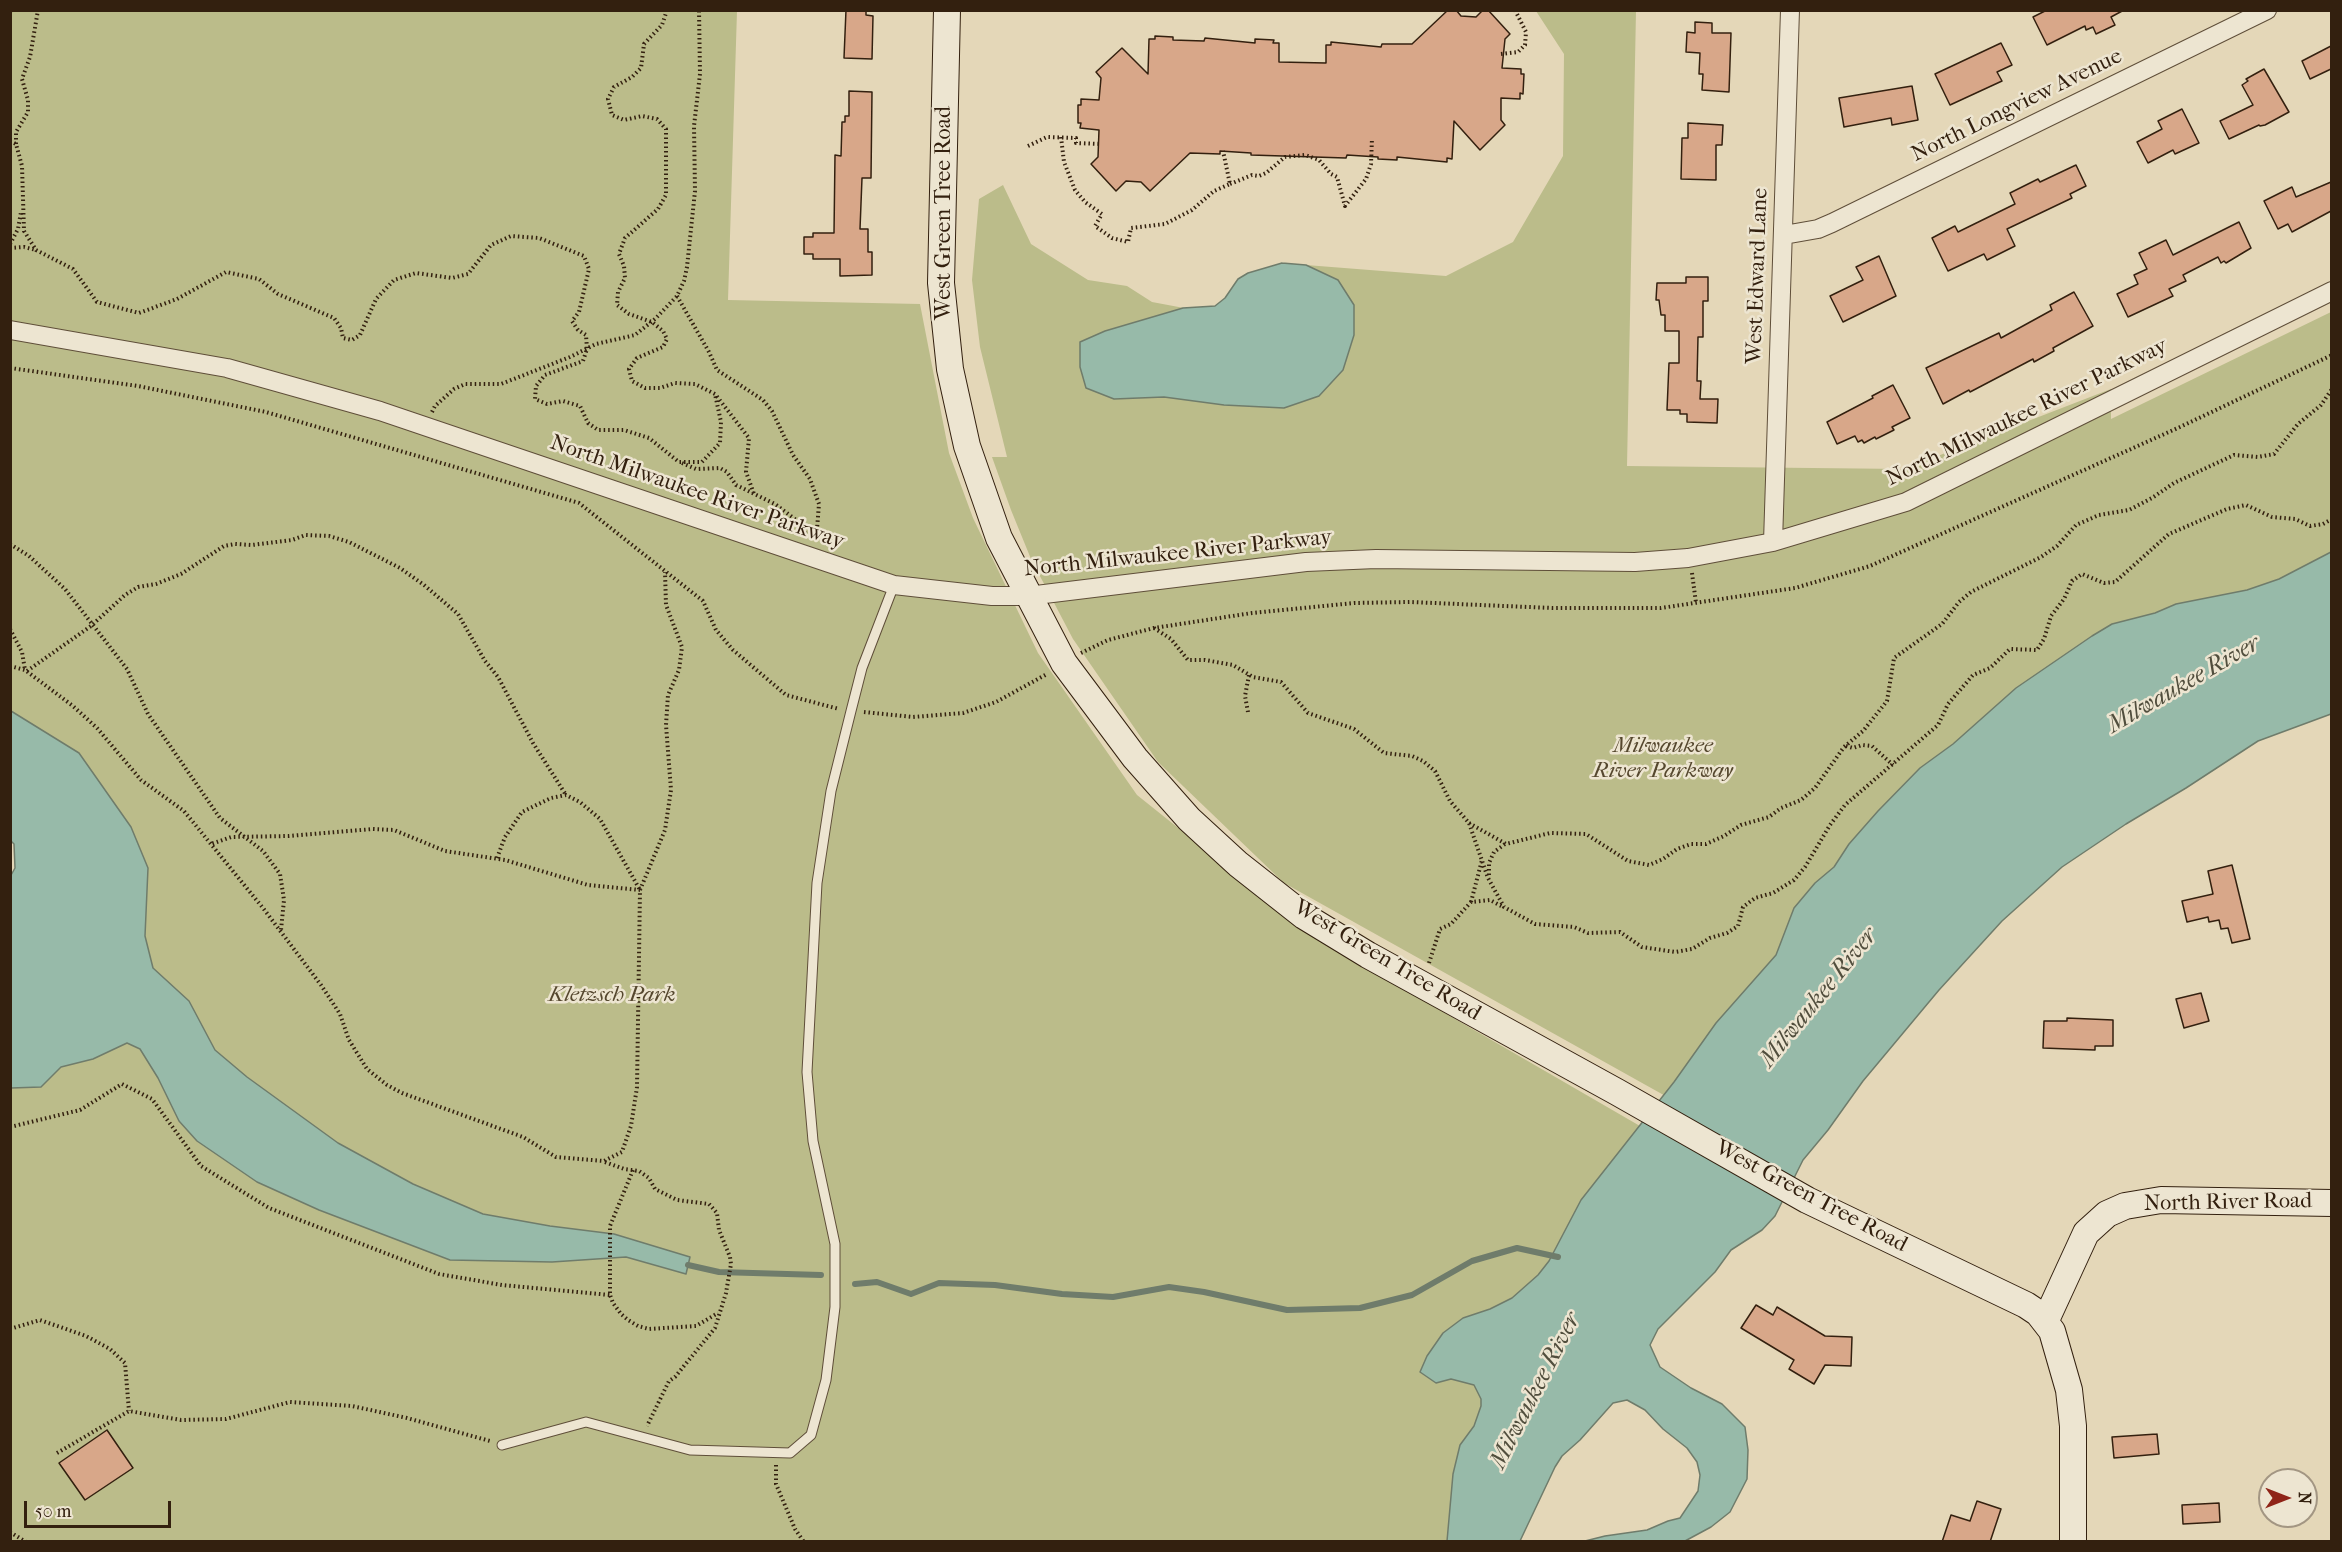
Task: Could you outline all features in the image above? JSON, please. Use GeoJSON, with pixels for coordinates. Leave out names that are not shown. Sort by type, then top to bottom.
{"type":"FeatureCollection","features":[{"type":"Feature","properties":{"kind":"street","name":"West Green Tree Road"},"geometry":{"type":"LineString","coordinates":[[947,10],[941,283],[950,369],[967,446],[999,538],[1064,663],[1135,758],[1189,819],[1238,864],[1304,916],[1368,955],[1807,1200],[2026,1305],[2046,1320]]}},
{"type":"Feature","properties":{"kind":"street","name":"West Edward Lane"},"geometry":{"type":"LineString","coordinates":[[1773,542],[1790,10]]}},
{"type":"Feature","properties":{"kind":"street","name":"North Longview Avenue"},"geometry":{"type":"LineString","coordinates":[[1784,235],[1818,229],[1832,223],[2267,10]]}},
{"type":"Feature","properties":{"kind":"street","name":"North Milwaukee River Parkway"},"geometry":{"type":"LineString","coordinates":[[10,330],[227,368],[380,411],[894,585],[992,596],[1028,596],[1306,562],[1376,559],[1635,562],[1690,558],[1773,542],[1906,502],[2331,291]]}},
{"type":"Feature","properties":{"kind":"street","name":"North River Road"},"geometry":{"type":"LineString","coordinates":[[2046,1320],[2086,1233],[2107,1214],[2125,1206],[2161,1200],[2331,1203]]}},
{"type":"Feature","properties":{"kind":"street"},"geometry":{"type":"LineString","coordinates":[[2046,1320],[2062,1359],[2069,1390],[2073,1426],[2073,1542]]}},
{"type":"Feature","properties":{"kind":"lane"},"geometry":{"type":"LineString","coordinates":[[502,1445],[586,1422],[690,1450],[790,1453],[812,1435],[826,1380],[835,1307],[835,1244],[813,1142],[807,1072],[817,883],[831,791],[862,668],[894,585]]}},
{"type":"Feature","properties":{"kind":"path"},"geometry":{"type":"LineString","coordinates":[[36,250],[24,231],[22,166],[16,144],[16,132],[28,112],[28,100],[22,79],[33,41],[38,10]]}},
{"type":"Feature","properties":{"kind":"path"},"geometry":{"type":"LineString","coordinates":[[668,10],[662,25],[644,44],[641,68],[632,77],[614,87],[608,99],[612,115],[624,120],[642,116],[657,119],[666,129],[666,195],[658,209],[625,238],[619,254],[624,266],[625,278],[618,292],[617,305],[629,314],[651,322],[663,331],[668,339],[663,346],[636,358],[629,369],[632,381],[645,388],[660,388],[675,382],[694,384],[715,394],[749,438],[746,472],[754,494]]}},
{"type":"Feature","properties":{"kind":"path"},"geometry":{"type":"LineString","coordinates":[[424,425],[435,406],[454,388],[465,384],[501,384],[609,340],[634,335],[677,296],[687,267],[695,191],[694,126],[700,74],[699,10]]}},
{"type":"Feature","properties":{"kind":"path"},"geometry":{"type":"LineString","coordinates":[[1501,54],[1518,52],[1525,45],[1526,32],[1515,10]]}},
{"type":"Feature","properties":{"kind":"path"},"geometry":{"type":"LineString","coordinates":[[1028,146],[1047,137],[1076,138],[1076,142],[1101,144]]}},
{"type":"Feature","properties":{"kind":"path"},"geometry":{"type":"LineString","coordinates":[[1061,137],[1068,176],[1085,202],[1102,214],[1095,226],[1113,237],[1128,242],[1131,228],[1165,224],[1192,210],[1214,191],[1252,175],[1266,173],[1284,157],[1305,155],[1319,160],[1331,174],[1337,177],[1345,206],[1366,179],[1371,164],[1372,138]]}},
{"type":"Feature","properties":{"kind":"path"},"geometry":{"type":"LineString","coordinates":[[10,141],[16,144]]}},
{"type":"Feature","properties":{"kind":"path"},"geometry":{"type":"LineString","coordinates":[[1223,151],[1230,184]]}},
{"type":"Feature","properties":{"kind":"path"},"geometry":{"type":"LineString","coordinates":[[22,206],[18,229],[10,246],[36,250],[73,269],[97,302],[139,313],[177,299],[226,272],[259,279],[279,294],[334,318],[341,328],[343,338],[352,340],[360,335],[376,299],[394,280],[416,273],[434,273],[452,278],[468,274],[491,245],[511,236],[539,238],[584,256],[589,269],[579,312],[572,321],[578,330],[586,335],[587,349],[583,361],[545,375],[536,386],[535,399],[547,404],[563,401],[580,406],[588,423],[598,430],[624,430],[649,438],[679,462],[696,469],[720,468],[727,472],[736,485],[775,504],[804,526],[809,556]]}},
{"type":"Feature","properties":{"kind":"path"},"geometry":{"type":"LineString","coordinates":[[677,296],[710,352],[717,370],[763,400],[772,411],[793,455],[810,479],[819,504],[817,529],[809,556]]}},
{"type":"Feature","properties":{"kind":"path"},"geometry":{"type":"LineString","coordinates":[[10,368],[138,386],[266,412],[579,503],[703,601],[716,630],[733,650],[786,695],[838,709]]}},
{"type":"Feature","properties":{"kind":"path"},"geometry":{"type":"LineString","coordinates":[[1488,878],[1489,862],[1494,852],[1506,844],[1550,833],[1586,834],[1628,861],[1649,865],[1677,849],[1691,844],[1706,844],[1741,825],[1769,817],[1781,808],[1801,800],[1823,778],[1845,746],[1863,731],[1887,701],[1894,658],[1942,624],[1959,602],[1971,592],[2041,557],[2057,546],[2076,525],[2099,515],[2129,510],[2174,483],[2234,455],[2258,458],[2274,454],[2298,424],[2321,405],[2331,389]]}},
{"type":"Feature","properties":{"kind":"path"},"geometry":{"type":"LineString","coordinates":[[679,462],[702,462],[720,443],[721,422],[715,394]]}},
{"type":"Feature","properties":{"kind":"path"},"geometry":{"type":"LineString","coordinates":[[1471,902],[1490,900],[1535,924],[1574,927],[1588,933],[1620,932],[1642,947],[1675,952],[1692,949],[1738,926],[1743,907],[1755,898],[1773,893],[1794,880],[1845,805],[1938,725],[1948,704],[1973,675],[1990,668],[2010,649],[2037,650],[2044,639],[2051,616],[2064,599],[2072,580],[2082,574],[2103,583],[2115,582],[2169,534],[2227,509],[2246,505],[2272,517],[2295,519],[2310,526],[2323,524],[2331,519]]}},
{"type":"Feature","properties":{"kind":"path"},"geometry":{"type":"LineString","coordinates":[[26,671],[91,626],[125,595],[138,588],[181,574],[224,546],[235,544],[252,546],[306,536],[329,536],[348,542],[400,568],[458,614],[485,662],[498,677],[533,743],[566,795],[600,819],[640,890]]}},
{"type":"Feature","properties":{"kind":"path"},"geometry":{"type":"LineString","coordinates":[[10,544],[29,556],[65,589],[91,626],[127,669],[148,714],[220,818],[264,851],[280,873],[284,900],[281,931]]}},
{"type":"Feature","properties":{"kind":"path"},"geometry":{"type":"LineString","coordinates":[[1690,558],[1696,603]]}},
{"type":"Feature","properties":{"kind":"path"},"geometry":{"type":"LineString","coordinates":[[604,1161],[622,1152],[631,1126],[638,1087],[640,890],[665,830],[671,790],[666,725],[668,695],[679,670],[682,647],[666,605],[665,572]]}},
{"type":"Feature","properties":{"kind":"path"},"geometry":{"type":"LineString","coordinates":[[1154,628],[1171,639],[1188,660],[1205,660],[1233,665],[1249,675],[1281,682],[1308,713],[1354,729],[1384,753],[1412,756],[1423,761],[1435,771],[1450,801],[1468,823],[1488,878],[1504,907]]}},
{"type":"Feature","properties":{"kind":"path"},"geometry":{"type":"LineString","coordinates":[[10,629],[22,652],[26,671]]}},
{"type":"Feature","properties":{"kind":"path"},"geometry":{"type":"LineString","coordinates":[[10,666],[26,671],[53,690],[97,728],[141,780],[184,811],[281,931],[340,1014],[349,1040],[367,1069],[387,1085],[424,1102],[523,1137],[556,1157],[604,1161],[639,1171],[649,1178],[655,1189],[664,1195],[677,1200],[710,1204],[717,1213],[719,1230],[731,1264],[726,1293],[715,1328],[669,1381],[641,1437]]}},
{"type":"Feature","properties":{"kind":"path"},"geometry":{"type":"LineString","coordinates":[[864,712],[913,717],[963,713],[996,702],[1046,674]]}},
{"type":"Feature","properties":{"kind":"path"},"geometry":{"type":"LineString","coordinates":[[1248,712],[1245,696],[1249,675]]}},
{"type":"Feature","properties":{"kind":"path"},"geometry":{"type":"LineString","coordinates":[[1845,746],[1853,748],[1872,746],[1893,765]]}},
{"type":"Feature","properties":{"kind":"path"},"geometry":{"type":"LineString","coordinates":[[497,858],[505,837],[522,812],[551,798],[566,795]]}},
{"type":"Feature","properties":{"kind":"path"},"geometry":{"type":"LineString","coordinates":[[1468,823],[1506,844]]}},
{"type":"Feature","properties":{"kind":"path"},"geometry":{"type":"LineString","coordinates":[[211,844],[231,837],[289,836],[327,831],[373,829],[394,830],[445,851],[497,858],[588,885],[640,890]]}},
{"type":"Feature","properties":{"kind":"path"},"geometry":{"type":"LineString","coordinates":[[1428,967],[1440,929],[1451,924],[1471,902],[1482,860]]}},
{"type":"Feature","properties":{"kind":"path"},"geometry":{"type":"LineString","coordinates":[[10,1127],[80,1110],[122,1084],[152,1099],[201,1166],[269,1208],[439,1274],[502,1285],[610,1295]]}},
{"type":"Feature","properties":{"kind":"path"},"geometry":{"type":"LineString","coordinates":[[633,1170],[610,1226],[610,1295],[621,1314],[638,1326],[649,1329],[696,1326],[719,1312]]}},
{"type":"Feature","properties":{"kind":"path"},"geometry":{"type":"LineString","coordinates":[[10,1329],[40,1320],[86,1336],[110,1349],[125,1363],[129,1411]]}},
{"type":"Feature","properties":{"kind":"path"},"geometry":{"type":"LineString","coordinates":[[57,1453],[129,1411],[181,1420],[226,1419],[290,1402],[352,1406],[407,1418],[502,1445]]}},
{"type":"Feature","properties":{"kind":"path"},"geometry":{"type":"LineString","coordinates":[[777,1453],[776,1484],[795,1529],[804,1542]]}},
{"type":"Feature","properties":{"kind":"path"},"geometry":{"type":"LineString","coordinates":[[10,1533],[26,1542]]}},
{"type":"Feature","properties":{"kind":"green space","name":"Kletzsch Park"},"geometry":{"type":"Polygon","coordinates":[[[11,11],[737,11],[728,300],[920,304],[949,453],[973,518],[1038,653],[1137,795],[1317,939],[1640,1126],[1489,1541],[11,1541],[10,994],[51,964],[11,779],[11,11]]]}},
{"type":"Feature","properties":{"kind":"green space","name":"Milwaukee River Parkway"},"geometry":{"type":"Polygon","coordinates":[[[1536,11],[1636,11],[1627,466],[1904,469],[2111,389],[2111,419],[2331,312],[2331,641],[1669,1098],[1284,883],[1158,762],[1073,639],[1031,559],[992,457],[1007,457],[980,347],[972,280],[979,199],[1003,185],[1031,244],[1088,280],[1127,286],[1152,302],[1184,308],[1105,331],[1114,399],[1164,397],[1224,405],[1284,408],[1319,396],[1343,370],[1338,280],[1306,265],[1446,276],[1513,242],[1563,156],[1564,54],[1536,11]]]}},
{"type":"Feature","properties":{"kind":"water"},"geometry":{"type":"Polygon","coordinates":[[[1282,263],[1306,265],[1338,280],[1354,305],[1354,335],[1343,370],[1319,396],[1284,408],[1224,405],[1164,397],[1114,399],[1086,388],[1080,367],[1080,342],[1105,331],[1183,308],[1215,306],[1225,298],[1238,279],[1248,273],[1282,263]]]}},
{"type":"Feature","properties":{"kind":"water","name":"Milwaukee River"},"geometry":{"type":"Polygon","coordinates":[[[2331,552],[2331,714],[2258,741],[2126,824],[2062,867],[2002,921],[1939,990],[1863,1081],[1803,1160],[1775,1216],[1762,1230],[1731,1250],[1715,1272],[1658,1329],[1650,1345],[1660,1367],[1691,1388],[1722,1404],[1745,1427],[1748,1450],[1747,1479],[1730,1512],[1711,1527],[1685,1541],[1585,1541],[1647,1530],[1680,1518],[1698,1491],[1700,1475],[1697,1462],[1687,1448],[1663,1429],[1645,1410],[1627,1400],[1613,1403],[1580,1440],[1562,1456],[1520,1541],[1447,1541],[1453,1474],[1460,1445],[1474,1426],[1481,1399],[1474,1385],[1451,1379],[1436,1383],[1420,1372],[1427,1356],[1443,1333],[1463,1318],[1490,1309],[1512,1298],[1538,1275],[1549,1261],[1581,1200],[1674,1082],[1716,1023],[1776,955],[1794,908],[1815,883],[1834,867],[1849,844],[1878,811],[1920,768],[1953,744],[2016,688],[2112,624],[2155,613],[2176,604],[2247,590],[2279,579],[2331,552]]]}},
{"type":"Feature","properties":{"kind":"water"},"geometry":{"type":"Polygon","coordinates":[[[11,711],[79,753],[131,827],[148,868],[145,936],[153,968],[189,1001],[215,1050],[247,1077],[338,1143],[413,1184],[483,1214],[614,1234],[690,1257],[686,1274],[626,1257],[552,1262],[450,1260],[319,1210],[257,1182],[197,1141],[179,1121],[158,1078],[140,1049],[127,1043],[93,1059],[61,1067],[41,1087],[11,1088],[10,877],[15,868],[14,844],[10,840],[11,711]]]}},
{"type":"Feature","properties":{"kind":"building"},"geometry":{"type":"Polygon","coordinates":[[[846,10],[866,10],[866,15],[873,16],[872,59],[844,58],[846,10]]]}},
{"type":"Feature","properties":{"kind":"building"},"geometry":{"type":"Polygon","coordinates":[[[1448,10],[1456,10],[1461,16],[1476,17],[1483,10],[1488,10],[1510,34],[1505,39],[1502,68],[1521,69],[1521,74],[1524,74],[1523,94],[1520,93],[1520,99],[1501,98],[1501,120],[1505,125],[1480,150],[1454,121],[1452,159],[1447,158],[1447,162],[1397,157],[1397,160],[1378,159],[1378,157],[1347,155],[1346,158],[1251,155],[1251,153],[1220,151],[1220,154],[1190,153],[1150,191],[1141,182],[1126,181],[1116,191],[1091,164],[1098,157],[1099,130],[1080,128],[1078,105],[1081,105],[1081,99],[1099,100],[1101,78],[1096,72],[1122,48],[1148,74],[1149,39],[1155,39],[1155,36],[1173,37],[1173,40],[1204,41],[1205,38],[1255,43],[1255,39],[1274,40],[1273,43],[1279,43],[1279,62],[1326,63],[1326,45],[1331,45],[1331,42],[1381,47],[1382,44],[1412,44],[1448,10]]]}},
{"type":"Feature","properties":{"kind":"building"},"geometry":{"type":"Polygon","coordinates":[[[2047,10],[2124,10],[2111,17],[2115,25],[2096,34],[2093,27],[2086,30],[2085,26],[2047,45],[2033,17],[2047,10]]]}},
{"type":"Feature","properties":{"kind":"building"},"geometry":{"type":"Polygon","coordinates":[[[1695,22],[1712,23],[1712,33],[1731,33],[1729,92],[1702,90],[1703,74],[1699,74],[1700,53],[1686,52],[1687,32],[1695,33],[1695,22]]]}},
{"type":"Feature","properties":{"kind":"building"},"geometry":{"type":"Polygon","coordinates":[[[2001,43],[2012,65],[1997,72],[2002,81],[1950,105],[1935,74],[2001,43]]]}},
{"type":"Feature","properties":{"kind":"building"},"geometry":{"type":"Polygon","coordinates":[[[2331,46],[2331,69],[2310,79],[2302,61],[2331,46]]]}},
{"type":"Feature","properties":{"kind":"building"},"geometry":{"type":"Polygon","coordinates":[[[2264,69],[2289,112],[2265,125],[2259,125],[2229,139],[2220,121],[2253,105],[2242,85],[2248,81],[2246,79],[2264,69]]]}},
{"type":"Feature","properties":{"kind":"building"},"geometry":{"type":"Polygon","coordinates":[[[1912,86],[1918,120],[1892,125],[1891,118],[1844,127],[1839,98],[1912,86]]]}},
{"type":"Feature","properties":{"kind":"building"},"geometry":{"type":"Polygon","coordinates":[[[849,91],[872,92],[871,178],[862,178],[860,229],[868,229],[868,252],[872,252],[872,275],[840,276],[840,259],[813,259],[813,254],[804,254],[804,237],[813,237],[813,233],[834,233],[835,155],[841,156],[842,122],[845,122],[845,116],[849,116],[849,91]]]}},
{"type":"Feature","properties":{"kind":"building"},"geometry":{"type":"Polygon","coordinates":[[[2182,109],[2199,143],[2175,154],[2173,150],[2148,163],[2137,142],[2162,129],[2158,121],[2182,109]]]}},
{"type":"Feature","properties":{"kind":"building"},"geometry":{"type":"Polygon","coordinates":[[[1688,123],[1723,125],[1722,145],[1716,145],[1716,180],[1681,179],[1682,138],[1688,138],[1688,123]]]}},
{"type":"Feature","properties":{"kind":"building"},"geometry":{"type":"Polygon","coordinates":[[[2076,165],[2086,186],[2070,194],[2072,198],[2007,229],[2015,246],[1987,260],[1984,254],[1948,271],[1932,238],[1955,226],[1958,232],[2015,204],[2010,193],[2038,179],[2040,182],[2076,165]]]}},
{"type":"Feature","properties":{"kind":"building"},"geometry":{"type":"Polygon","coordinates":[[[2331,182],[2331,211],[2292,232],[2288,224],[2278,229],[2264,201],[2292,187],[2296,197],[2331,182]]]}},
{"type":"Feature","properties":{"kind":"building"},"geometry":{"type":"Polygon","coordinates":[[[2239,222],[2251,248],[2226,263],[2224,261],[2221,263],[2218,257],[2183,275],[2186,281],[2169,289],[2173,296],[2128,317],[2117,294],[2138,284],[2134,275],[2147,269],[2139,253],[2166,240],[2173,255],[2239,222]]]}},
{"type":"Feature","properties":{"kind":"building"},"geometry":{"type":"Polygon","coordinates":[[[1879,256],[1896,296],[1843,322],[1830,296],[1863,280],[1856,267],[1879,256]]]}},
{"type":"Feature","properties":{"kind":"building"},"geometry":{"type":"Polygon","coordinates":[[[1686,277],[1708,277],[1708,301],[1703,301],[1703,337],[1698,337],[1697,381],[1701,381],[1700,399],[1718,399],[1717,423],[1687,422],[1687,414],[1680,414],[1680,410],[1667,410],[1669,363],[1679,363],[1679,331],[1665,331],[1665,315],[1661,315],[1659,300],[1656,300],[1657,283],[1686,283],[1686,277]]]}},
{"type":"Feature","properties":{"kind":"building"},"geometry":{"type":"Polygon","coordinates":[[[2074,292],[2093,326],[2053,348],[2054,351],[2034,362],[2033,359],[1943,404],[1926,368],[1999,333],[2001,338],[2052,310],[2050,305],[2074,292]]]}},
{"type":"Feature","properties":{"kind":"building"},"geometry":{"type":"Polygon","coordinates":[[[1893,385],[1910,418],[1892,427],[1894,430],[1876,439],[1875,437],[1864,443],[1862,440],[1858,442],[1855,436],[1837,444],[1827,422],[1893,385]]]}},
{"type":"Feature","properties":{"kind":"building"},"geometry":{"type":"Polygon","coordinates":[[[2232,865],[2250,939],[2232,943],[2228,928],[2221,929],[2219,920],[2209,922],[2208,917],[2187,922],[2182,901],[2213,894],[2208,871],[2232,865]]]}},
{"type":"Feature","properties":{"kind":"building"},"geometry":{"type":"Polygon","coordinates":[[[2201,993],[2209,1021],[2184,1028],[2176,999],[2201,993]]]}},
{"type":"Feature","properties":{"kind":"building"},"geometry":{"type":"Polygon","coordinates":[[[2067,1018],[2113,1020],[2113,1046],[2095,1046],[2095,1050],[2043,1048],[2044,1021],[2067,1021],[2067,1018]]]}},
{"type":"Feature","properties":{"kind":"building"},"geometry":{"type":"Polygon","coordinates":[[[1756,1305],[1773,1315],[1777,1307],[1825,1336],[1852,1337],[1851,1366],[1825,1365],[1814,1384],[1789,1369],[1794,1360],[1741,1328],[1756,1305]]]}},
{"type":"Feature","properties":{"kind":"building"},"geometry":{"type":"Polygon","coordinates":[[[107,1430],[133,1468],[85,1500],[59,1463],[107,1430]]]}},
{"type":"Feature","properties":{"kind":"building"},"geometry":{"type":"Polygon","coordinates":[[[2157,1434],[2159,1454],[2114,1458],[2112,1437],[2157,1434]]]}},
{"type":"Feature","properties":{"kind":"building"},"geometry":{"type":"Polygon","coordinates":[[[1977,1501],[2001,1509],[1990,1542],[1942,1542],[1951,1515],[1970,1521],[1977,1501]]]}},
{"type":"Feature","properties":{"kind":"building"},"geometry":{"type":"Polygon","coordinates":[[[2219,1503],[2220,1522],[2183,1524],[2182,1505],[2219,1503]]]}},
{"type":"Feature","properties":{"kind":"waterway"},"geometry":{"type":"LineString","coordinates":[[855,1284],[877,1282],[911,1294],[939,1283],[995,1285],[1062,1294],[1113,1297],[1169,1287],[1287,1310],[1360,1308],[1412,1295],[1472,1261],[1517,1248],[1558,1257]]}},
{"type":"Feature","properties":{"kind":"waterway"},"geometry":{"type":"LineString","coordinates":[[688,1265],[719,1272],[821,1275]]}}]}
